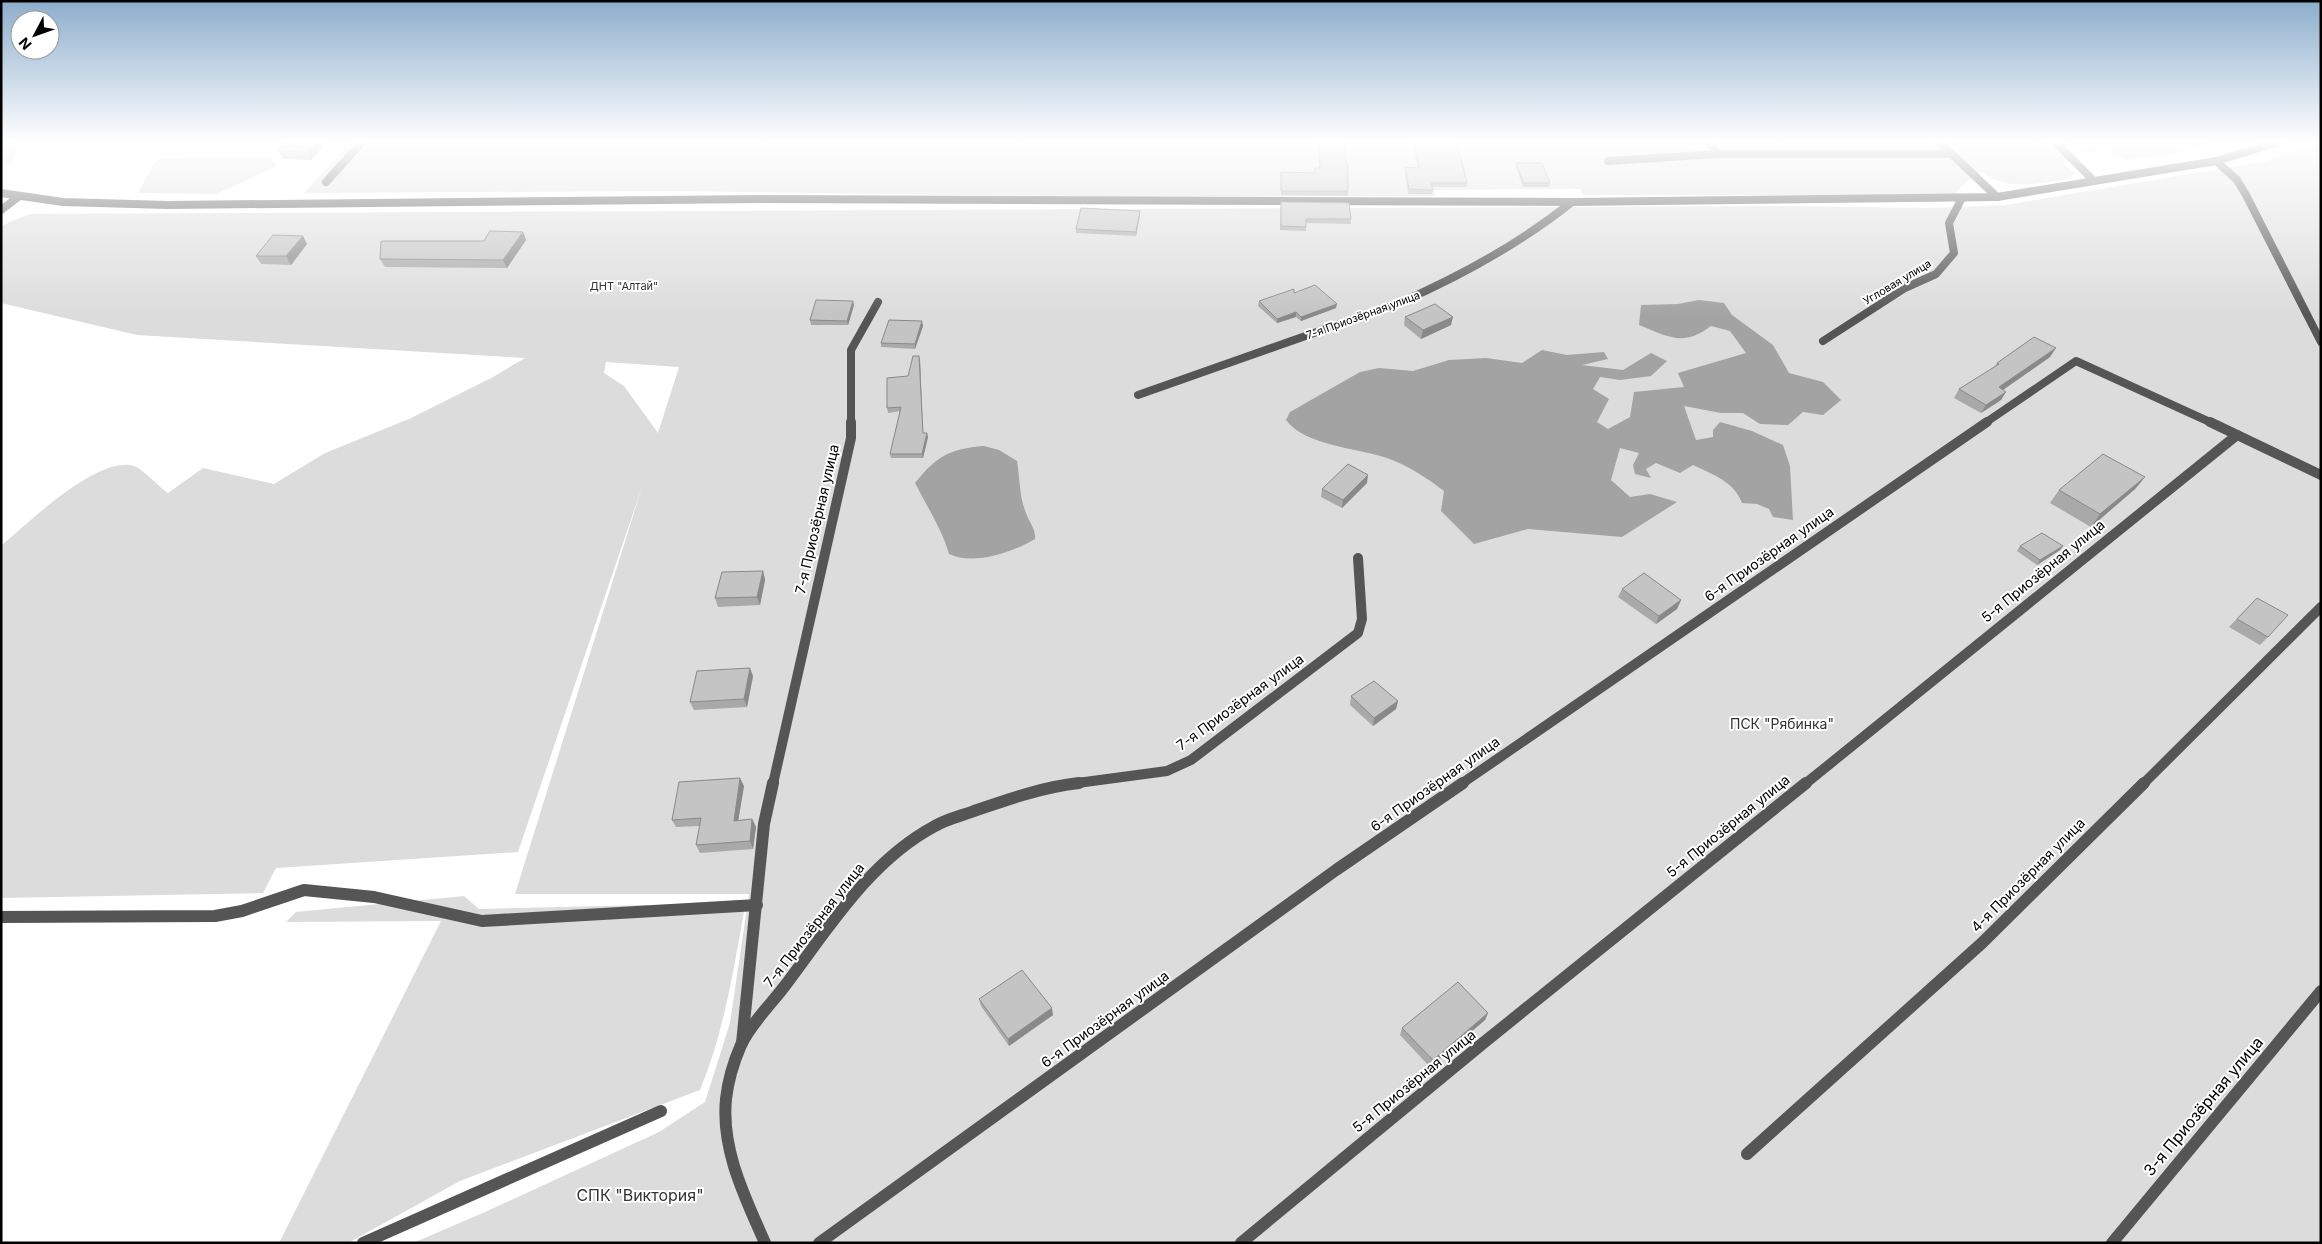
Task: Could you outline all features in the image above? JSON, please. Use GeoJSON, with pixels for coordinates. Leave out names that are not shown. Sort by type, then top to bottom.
{"type":"FeatureCollection","features":[{"type":"Feature","properties":{"kind":"street"},"geometry":{"type":"LineString","coordinates":[[1,210],[15,199]]}},
{"type":"Feature","properties":{"kind":"street"},"geometry":{"type":"LineString","coordinates":[[38,199],[76,203],[168,205],[756,199]]}},
{"type":"Feature","properties":{"kind":"street"},"geometry":{"type":"LineString","coordinates":[[775,199],[1572,202],[1859,199]]}},
{"type":"Feature","properties":{"kind":"street","name":"Угловая улица"},"geometry":{"type":"LineString","coordinates":[[1823,341],[1905,288],[1936,274],[1954,253],[1949,223],[1961,199]]}},
{"type":"Feature","properties":{"kind":"street"},"geometry":{"type":"LineString","coordinates":[[2248,199],[2321,342]]}},
{"type":"Feature","properties":{"kind":"street","name":"7-я Приозёрная улица"},"geometry":{"type":"LineString","coordinates":[[1138,395],[1390,306],[1438,286],[1502,251],[1552,219],[1572,202]]}},
{"type":"Feature","properties":{"kind":"street","name":"7-я Приозёрная улица"},"geometry":{"type":"LineString","coordinates":[[765,1243],[741,1188],[726,1135],[726,1099],[742,1043],[764,824],[851,438],[851,350],[878,302]]}},
{"type":"Feature","properties":{"kind":"street","name":"6-я Приозёрная улица"},"geometry":{"type":"LineString","coordinates":[[819,1243],[1336,870],[2076,361],[2236,435]]}},
{"type":"Feature","properties":{"kind":"street"},"geometry":{"type":"LineString","coordinates":[[2236,435],[2321,475]]}},
{"type":"Feature","properties":{"kind":"street","name":"5-я Приозёрная улица"},"geometry":{"type":"LineString","coordinates":[[1241,1243],[1482,1044],[2236,435]]}},
{"type":"Feature","properties":{"kind":"street","name":"7-я Приозёрная улица"},"geometry":{"type":"LineString","coordinates":[[742,1043],[840,912],[876,870],[905,845],[936,825],[1011,798],[1054,786],[1167,771],[1191,760],[1358,633],[1362,619],[1358,558]]}},
{"type":"Feature","properties":{"kind":"street","name":"4-я Приозёрная улица"},"geometry":{"type":"LineString","coordinates":[[1747,1154],[1982,942],[2321,607]]}},
{"type":"Feature","properties":{"kind":"street"},"geometry":{"type":"LineString","coordinates":[[1,918],[215,916],[242,911],[304,890],[374,897],[482,921],[757,906]]}},
{"type":"Feature","properties":{"kind":"street","name":"3-я Приозёрная улица"},"geometry":{"type":"LineString","coordinates":[[2112,1243],[2321,991]]}},
{"type":"Feature","properties":{"kind":"street"},"geometry":{"type":"LineString","coordinates":[[362,1243],[661,1111]]}},
{"type":"Feature","properties":{"kind":"green space","name":"ПСК \"Рябинка\""},"geometry":{"type":"Polygon","coordinates":[[[2041,199],[2321,199],[2321,1243],[413,1243],[659,1132],[705,1102],[730,1023],[749,894],[515,894],[642,487],[518,852],[276,868],[263,893],[1,898],[1,546],[64,493],[83,480],[102,471],[119,465],[134,466],[168,493],[203,468],[274,484],[325,453],[409,419],[493,377],[525,358],[137,335],[1,303],[1,227],[31,214],[1785,206],[1931,208],[2006,205],[2041,199]],[[606,362],[604,373],[624,386],[658,433],[679,367],[606,362]]]}},
{"type":"Feature","properties":{"kind":"green space"},"geometry":{"type":"Polygon","coordinates":[[[464,896],[479,909],[731,903],[744,912],[722,1024],[700,1090],[460,1181],[348,1243],[279,1243],[441,921],[286,922],[296,912],[464,896]]]}},
{"type":"Feature","properties":{"kind":"shaded area"},"geometry":{"type":"Polygon","coordinates":[[[1699,300],[1724,303],[1732,315],[1773,345],[1789,373],[1823,382],[1841,400],[1823,415],[1803,412],[1788,425],[1760,424],[1743,413],[1721,413],[1684,406],[1696,440],[1713,437],[1713,430],[1720,422],[1752,431],[1783,445],[1790,466],[1793,520],[1773,517],[1769,509],[1757,504],[1742,503],[1734,489],[1728,484],[1693,465],[1680,473],[1656,463],[1646,469],[1651,478],[1635,474],[1633,465],[1639,453],[1620,448],[1611,480],[1630,497],[1650,494],[1677,502],[1622,537],[1528,529],[1474,544],[1441,511],[1444,491],[1424,477],[1402,464],[1387,458],[1333,445],[1306,436],[1286,420],[1290,412],[1360,372],[1379,368],[1413,371],[1449,360],[1486,358],[1522,363],[1542,350],[1567,355],[1604,352],[1608,359],[1582,365],[1623,370],[1651,353],[1667,361],[1651,376],[1620,380],[1600,377],[1593,389],[1609,399],[1597,422],[1608,429],[1630,417],[1634,392],[1684,387],[1678,373],[1746,353],[1730,331],[1711,326],[1692,336],[1676,338],[1639,325],[1641,305],[1678,304],[1699,300]]]}},
{"type":"Feature","properties":{"kind":"shaded area"},"geometry":{"type":"Polygon","coordinates":[[[984,446],[999,450],[1017,461],[1022,500],[1035,539],[1005,553],[970,559],[949,554],[938,527],[915,483],[937,460],[962,449],[984,446]]]}},
{"type":"Feature","properties":{"kind":"building"},"geometry":{"type":"Polygon","coordinates":[[[1281,202],[1349,203],[1351,219],[1306,219],[1306,227],[1281,226],[1281,202]]]}},
{"type":"Feature","properties":{"kind":"building"},"geometry":{"type":"Polygon","coordinates":[[[1081,208],[1140,211],[1136,232],[1076,229],[1081,208]]]}},
{"type":"Feature","properties":{"kind":"building"},"geometry":{"type":"Polygon","coordinates":[[[490,231],[523,232],[503,260],[380,259],[381,241],[484,241],[490,231]]]}},
{"type":"Feature","properties":{"kind":"building"},"geometry":{"type":"Polygon","coordinates":[[[273,235],[303,236],[286,256],[256,256],[273,235]]]}},
{"type":"Feature","properties":{"kind":"building"},"geometry":{"type":"Polygon","coordinates":[[[1315,285],[1337,304],[1301,317],[1296,312],[1277,319],[1259,301],[1294,289],[1294,293],[1315,285]]]}},
{"type":"Feature","properties":{"kind":"building"},"geometry":{"type":"Polygon","coordinates":[[[816,300],[853,301],[847,321],[810,320],[816,300]]]}},
{"type":"Feature","properties":{"kind":"building"},"geometry":{"type":"Polygon","coordinates":[[[1435,304],[1453,317],[1423,330],[1405,317],[1435,304]]]}},
{"type":"Feature","properties":{"kind":"building"},"geometry":{"type":"Polygon","coordinates":[[[889,320],[922,321],[915,344],[881,343],[889,320]]]}},
{"type":"Feature","properties":{"kind":"building"},"geometry":{"type":"Polygon","coordinates":[[[2034,337],[2056,348],[1999,387],[2006,392],[1986,405],[1959,389],[1999,364],[1997,363],[2034,337]]]}},
{"type":"Feature","properties":{"kind":"building"},"geometry":{"type":"Polygon","coordinates":[[[913,356],[919,356],[923,433],[927,433],[922,454],[890,454],[901,407],[887,408],[887,378],[908,376],[913,356]]]}},
{"type":"Feature","properties":{"kind":"building"},"geometry":{"type":"Polygon","coordinates":[[[2103,454],[2145,477],[2100,514],[2059,490],[2103,454]]]}},
{"type":"Feature","properties":{"kind":"building"},"geometry":{"type":"Polygon","coordinates":[[[1348,464],[1368,475],[1343,500],[1322,489],[1348,464]]]}},
{"type":"Feature","properties":{"kind":"building"},"geometry":{"type":"Polygon","coordinates":[[[2042,533],[2063,546],[2040,560],[2020,546],[2042,533]]]}},
{"type":"Feature","properties":{"kind":"building"},"geometry":{"type":"Polygon","coordinates":[[[763,571],[757,597],[715,598],[722,572],[763,571]]]}},
{"type":"Feature","properties":{"kind":"building"},"geometry":{"type":"Polygon","coordinates":[[[1644,573],[1681,600],[1659,616],[1622,589],[1644,573]]]}},
{"type":"Feature","properties":{"kind":"building"},"geometry":{"type":"Polygon","coordinates":[[[2257,598],[2288,615],[2268,637],[2237,619],[2257,598]]]}},
{"type":"Feature","properties":{"kind":"building"},"geometry":{"type":"Polygon","coordinates":[[[750,668],[744,699],[690,702],[697,671],[750,668]]]}},
{"type":"Feature","properties":{"kind":"building"},"geometry":{"type":"Polygon","coordinates":[[[1374,681],[1398,701],[1374,718],[1351,696],[1374,681]]]}},
{"type":"Feature","properties":{"kind":"building"},"geometry":{"type":"Polygon","coordinates":[[[740,778],[734,821],[752,819],[750,841],[696,845],[701,818],[672,820],[679,782],[740,778]]]}},
{"type":"Feature","properties":{"kind":"building"},"geometry":{"type":"Polygon","coordinates":[[[1022,970],[1052,1008],[1008,1039],[979,999],[1022,970]]]}},
{"type":"Feature","properties":{"kind":"building"},"geometry":{"type":"Polygon","coordinates":[[[1458,982],[1488,1013],[1433,1060],[1402,1028],[1458,982]]]}},
{"type":"Feature","properties":{"kind":"park label","name":"ДНТ \"Алтай\""},"geometry":{"type":"Point","coordinates":[624,286]}},
{"type":"Feature","properties":{"kind":"park label","name":"СПК \"Виктория\""},"geometry":{"type":"Point","coordinates":[640,1195]}}]}
